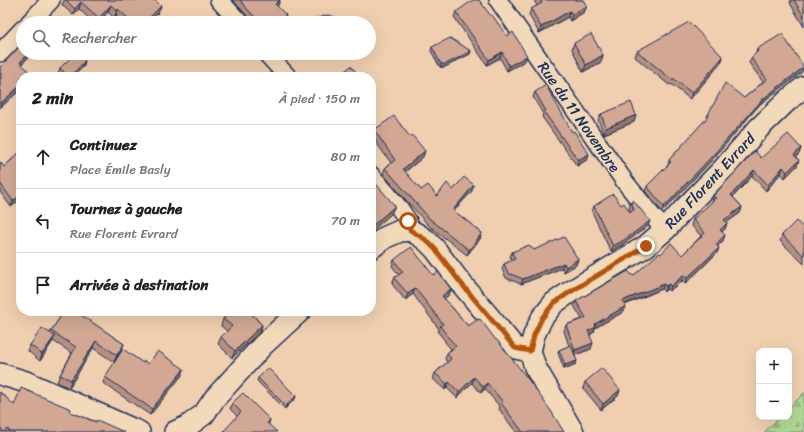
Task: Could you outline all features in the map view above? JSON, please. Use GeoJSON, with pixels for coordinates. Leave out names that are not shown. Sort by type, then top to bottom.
{"type":"FeatureCollection","features":[{"type":"Feature","properties":{"kind":"street"},"geometry":{"type":"LineString","coordinates":[[36,16],[51,0]]}},
{"type":"Feature","properties":{"kind":"street"},"geometry":{"type":"LineString","coordinates":[[220,0],[234,16]]}},
{"type":"Feature","properties":{"kind":"street","name":"Rue du 11 Novembre"},"geometry":{"type":"LineString","coordinates":[[498,0],[625,182],[653,217],[666,229]]}},
{"type":"Feature","properties":{"kind":"street"},"geometry":{"type":"LineString","coordinates":[[0,53],[16,36]]}},
{"type":"Feature","properties":{"kind":"street"},"geometry":{"type":"LineString","coordinates":[[272,60],[283,72]]}},
{"type":"Feature","properties":{"kind":"street","name":"Rue Florent Evrard"},"geometry":{"type":"LineString","coordinates":[[530,351],[534,335],[542,318],[554,303],[646,246],[666,229],[724,168],[759,128],[804,86]]}},
{"type":"Feature","properties":{"kind":"street"},"geometry":{"type":"LineString","coordinates":[[376,181],[400,209],[408,221],[410,230]]}},
{"type":"Feature","properties":{"kind":"street"},"geometry":{"type":"LineString","coordinates":[[376,244],[386,237],[400,231],[410,230],[426,240],[435,249],[460,282],[515,348],[530,351],[535,368],[573,432]]}},
{"type":"Feature","properties":{"kind":"street"},"geometry":{"type":"LineString","coordinates":[[175,432],[188,426],[204,414],[215,398],[263,345],[295,316]]}},
{"type":"Feature","properties":{"kind":"street"},"geometry":{"type":"LineString","coordinates":[[0,374],[26,382],[139,432]]}},
{"type":"Feature","properties":{"kind":"green space"},"geometry":{"type":"Polygon","coordinates":[[[804,393],[804,432],[764,432],[777,420],[792,420],[792,405],[804,393]]]}},
{"type":"Feature","properties":{"kind":"building"},"geometry":{"type":"Polygon","coordinates":[[[66,0],[155,0],[161,6],[151,16],[126,16],[111,5],[101,16],[97,16],[81,2],[75,9],[66,0]]]}},
{"type":"Feature","properties":{"kind":"building"},"geometry":{"type":"Polygon","coordinates":[[[240,0],[280,0],[275,4],[286,15],[254,16],[240,0]]]}},
{"type":"Feature","properties":{"kind":"building"},"geometry":{"type":"Polygon","coordinates":[[[473,0],[479,0],[507,36],[513,32],[527,56],[509,66],[502,52],[489,60],[456,12],[473,0]]]}},
{"type":"Feature","properties":{"kind":"building"},"geometry":{"type":"Polygon","coordinates":[[[540,0],[583,0],[587,6],[572,14],[570,11],[541,27],[531,9],[542,3],[540,0]]]}},
{"type":"Feature","properties":{"kind":"building"},"geometry":{"type":"Polygon","coordinates":[[[794,0],[804,0],[804,17],[794,0]]]}},
{"type":"Feature","properties":{"kind":"building"},"geometry":{"type":"Polygon","coordinates":[[[689,22],[723,57],[692,93],[673,78],[672,80],[637,51],[689,22]]]}},
{"type":"Feature","properties":{"kind":"building"},"geometry":{"type":"Polygon","coordinates":[[[591,34],[603,55],[586,65],[574,43],[591,34]]]}},
{"type":"Feature","properties":{"kind":"building"},"geometry":{"type":"Polygon","coordinates":[[[782,34],[804,67],[763,99],[664,207],[647,186],[671,162],[669,160],[704,122],[725,83],[744,98],[767,79],[751,58],[758,51],[757,49],[782,34]]]}},
{"type":"Feature","properties":{"kind":"building"},"geometry":{"type":"Polygon","coordinates":[[[450,38],[471,51],[446,64],[441,64],[432,47],[450,38]]]}},
{"type":"Feature","properties":{"kind":"building"},"geometry":{"type":"Polygon","coordinates":[[[16,50],[16,60],[22,60],[20,62],[29,72],[16,72],[16,90],[0,104],[0,79],[3,76],[0,73],[0,67],[16,50]]]}},
{"type":"Feature","properties":{"kind":"building"},"geometry":{"type":"Polygon","coordinates":[[[68,60],[85,61],[75,72],[64,72],[60,68],[68,60]]]}},
{"type":"Feature","properties":{"kind":"building"},"geometry":{"type":"Polygon","coordinates":[[[351,66],[356,72],[343,72],[351,66]]]}},
{"type":"Feature","properties":{"kind":"building"},"geometry":{"type":"Polygon","coordinates":[[[546,85],[572,132],[574,131],[589,154],[578,160],[544,112],[546,111],[535,92],[546,85]]]}},
{"type":"Feature","properties":{"kind":"building"},"geometry":{"type":"Polygon","coordinates":[[[631,102],[636,115],[606,128],[601,114],[631,102]]]}},
{"type":"Feature","properties":{"kind":"building"},"geometry":{"type":"Polygon","coordinates":[[[394,116],[410,137],[412,135],[425,151],[403,169],[421,190],[428,185],[437,196],[447,183],[453,190],[464,177],[474,185],[453,210],[482,233],[469,250],[430,219],[385,168],[395,160],[376,133],[376,129],[394,116]]]}},
{"type":"Feature","properties":{"kind":"building"},"geometry":{"type":"Polygon","coordinates":[[[788,134],[801,148],[794,155],[799,160],[787,172],[783,167],[768,185],[754,170],[731,195],[742,207],[724,220],[727,223],[720,230],[725,235],[716,244],[719,248],[687,278],[684,275],[671,286],[669,284],[666,286],[664,284],[622,301],[626,306],[595,324],[596,327],[588,331],[593,343],[575,350],[566,325],[586,318],[576,301],[628,271],[633,276],[659,253],[661,254],[671,243],[682,255],[705,233],[693,219],[716,198],[713,196],[755,151],[761,158],[788,134]]]}},
{"type":"Feature","properties":{"kind":"building"},"geometry":{"type":"Polygon","coordinates":[[[16,156],[16,199],[13,201],[0,183],[0,162],[4,167],[16,156]]]}},
{"type":"Feature","properties":{"kind":"building"},"geometry":{"type":"Polygon","coordinates":[[[376,184],[395,206],[376,223],[376,184]]]}},
{"type":"Feature","properties":{"kind":"building"},"geometry":{"type":"Polygon","coordinates":[[[613,194],[621,205],[624,203],[630,212],[634,210],[631,202],[633,200],[650,221],[613,246],[594,206],[613,194]]]}},
{"type":"Feature","properties":{"kind":"building"},"geometry":{"type":"Polygon","coordinates":[[[796,221],[804,228],[804,256],[782,235],[796,221]]]}},
{"type":"Feature","properties":{"kind":"building"},"geometry":{"type":"Polygon","coordinates":[[[564,237],[578,259],[566,267],[564,263],[523,279],[508,273],[504,264],[515,259],[512,252],[529,245],[534,250],[564,237]]]}},
{"type":"Feature","properties":{"kind":"building"},"geometry":{"type":"Polygon","coordinates":[[[411,247],[433,275],[438,272],[451,289],[442,296],[468,326],[480,319],[528,379],[564,432],[523,432],[501,403],[503,402],[487,383],[483,387],[474,377],[459,392],[449,382],[447,384],[435,373],[451,359],[447,353],[456,346],[440,326],[443,324],[415,288],[408,294],[394,278],[403,272],[394,260],[411,247]]]}},
{"type":"Feature","properties":{"kind":"building"},"geometry":{"type":"Polygon","coordinates":[[[61,316],[83,316],[124,344],[117,355],[96,341],[71,380],[60,375],[76,347],[51,331],[61,316]]]}},
{"type":"Feature","properties":{"kind":"building"},"geometry":{"type":"Polygon","coordinates":[[[226,316],[254,316],[262,325],[235,351],[221,337],[232,326],[223,319],[226,316]]]}},
{"type":"Feature","properties":{"kind":"building"},"geometry":{"type":"Polygon","coordinates":[[[42,328],[55,336],[42,354],[30,345],[42,328]]]}},
{"type":"Feature","properties":{"kind":"building"},"geometry":{"type":"Polygon","coordinates":[[[571,345],[577,361],[565,365],[559,350],[571,345]]]}},
{"type":"Feature","properties":{"kind":"building"},"geometry":{"type":"Polygon","coordinates":[[[123,349],[143,363],[144,361],[148,364],[158,351],[184,369],[152,409],[105,377],[123,349]]]}},
{"type":"Feature","properties":{"kind":"building"},"geometry":{"type":"Polygon","coordinates":[[[268,368],[296,396],[286,406],[258,378],[268,368]]]}},
{"type":"Feature","properties":{"kind":"building"},"geometry":{"type":"Polygon","coordinates":[[[602,368],[620,390],[603,404],[585,382],[602,368]]]}},
{"type":"Feature","properties":{"kind":"building"},"geometry":{"type":"Polygon","coordinates":[[[21,388],[71,409],[70,412],[96,422],[97,420],[124,432],[10,432],[8,429],[4,432],[0,427],[0,392],[14,405],[21,388]]]}},
{"type":"Feature","properties":{"kind":"building"},"geometry":{"type":"Polygon","coordinates":[[[243,393],[270,420],[267,423],[277,432],[223,432],[241,412],[232,403],[243,393]]]}},
{"type":"Feature","properties":{"kind":"route"},"geometry":{"type":"LineString","coordinates":[[408,221],[410,230],[426,240],[435,249],[460,282],[515,348],[530,351],[534,335],[542,318],[554,303],[646,246]]}}]}
